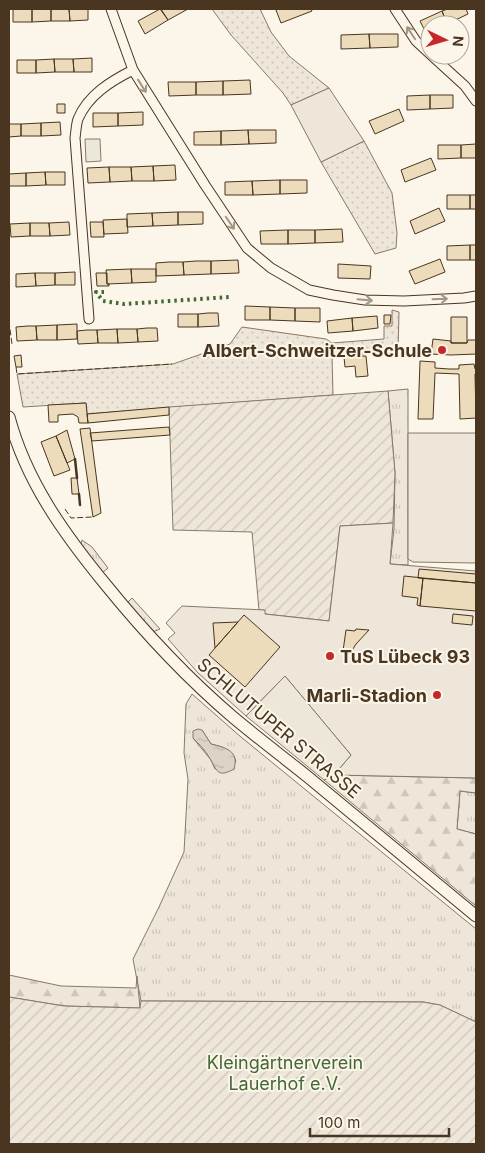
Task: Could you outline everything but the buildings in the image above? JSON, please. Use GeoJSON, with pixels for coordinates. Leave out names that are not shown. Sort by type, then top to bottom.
{"type":"FeatureCollection","features":[{"type":"Feature","properties":{"kind":"main road","name":"SCHLUTUPER STRASSE"},"geometry":{"type":"LineString","coordinates":[[9,416],[24,460],[40,495],[94,570],[141,627],[174,662],[234,718],[476,916]]}},
{"type":"Feature","properties":{"kind":"street"},"geometry":{"type":"LineString","coordinates":[[111,9],[132,70],[247,248],[265,264],[309,290],[333,296],[365,300],[404,301],[476,296]]}},
{"type":"Feature","properties":{"kind":"street"},"geometry":{"type":"LineString","coordinates":[[395,9],[420,45]]}},
{"type":"Feature","properties":{"kind":"street"},"geometry":{"type":"LineString","coordinates":[[441,65],[465,86],[476,101]]}},
{"type":"Feature","properties":{"kind":"street"},"geometry":{"type":"LineString","coordinates":[[89,319],[75,138],[78,120],[89,100],[112,80],[132,70]]}},
{"type":"Feature","properties":{"kind":"street"},"geometry":{"type":"LineString","coordinates":[[465,86],[476,84]]}},
{"type":"Feature","properties":{"kind":"green space"},"geometry":{"type":"Polygon","coordinates":[[[212,9],[260,9],[271,32],[289,56],[329,88],[291,105],[283,93],[231,35],[212,9]]]}},
{"type":"Feature","properties":{"kind":"green space"},"geometry":{"type":"Polygon","coordinates":[[[329,88],[364,141],[321,162],[291,105],[329,88]]]}},
{"type":"Feature","properties":{"kind":"green space"},"geometry":{"type":"Polygon","coordinates":[[[364,141],[392,193],[397,233],[396,248],[375,254],[321,162],[364,141]]]}},
{"type":"Feature","properties":{"kind":"green space"},"geometry":{"type":"Polygon","coordinates":[[[392,310],[399,312],[398,352],[332,357],[333,395],[87,414],[86,403],[23,407],[17,374],[173,364],[230,344],[242,327],[326,339],[332,343],[384,339],[384,326],[392,326],[392,310]]]}},
{"type":"Feature","properties":{"kind":"green space"},"geometry":{"type":"Polygon","coordinates":[[[408,389],[408,565],[390,564],[394,529],[395,473],[388,391],[408,389]]]}},
{"type":"Feature","properties":{"kind":"green space"},"geometry":{"type":"Polygon","coordinates":[[[388,391],[395,473],[393,523],[340,526],[329,621],[265,614],[264,610],[259,610],[252,532],[173,530],[169,407],[388,391]]]}},
{"type":"Feature","properties":{"kind":"green space"},"geometry":{"type":"Polygon","coordinates":[[[408,433],[476,433],[476,563],[413,562],[408,559],[408,433]]]}},
{"type":"Feature","properties":{"kind":"green space","name":"TuS Lübeck 93"},"geometry":{"type":"Polygon","coordinates":[[[393,523],[390,564],[476,571],[476,778],[334,775],[351,755],[285,676],[246,716],[198,673],[168,639],[175,633],[166,623],[182,606],[265,610],[265,614],[329,621],[340,526],[393,523]]]}},
{"type":"Feature","properties":{"kind":"green space"},"geometry":{"type":"Polygon","coordinates":[[[82,540],[92,547],[108,568],[102,573],[81,544],[82,540]]]}},
{"type":"Feature","properties":{"kind":"green space"},"geometry":{"type":"Polygon","coordinates":[[[132,598],[160,629],[153,632],[127,603],[132,598]]]}},
{"type":"Feature","properties":{"kind":"green space"},"geometry":{"type":"Polygon","coordinates":[[[192,694],[241,737],[476,929],[476,1022],[440,1005],[423,1002],[141,1001],[133,959],[184,852],[188,779],[184,753],[186,704],[192,694]],[[202,730],[193,738],[211,760],[215,769],[236,762],[230,751],[211,744],[202,730]]]}},
{"type":"Feature","properties":{"kind":"green space"},"geometry":{"type":"Polygon","coordinates":[[[334,775],[476,778],[476,793],[460,791],[457,829],[476,834],[476,906],[324,780],[334,775]]]}},
{"type":"Feature","properties":{"kind":"green space"},"geometry":{"type":"Polygon","coordinates":[[[460,791],[476,793],[476,834],[457,829],[460,791]]]}},
{"type":"Feature","properties":{"kind":"green space"},"geometry":{"type":"Polygon","coordinates":[[[9,975],[61,986],[136,988],[137,976],[140,1008],[64,1006],[9,997],[9,975]]]}},
{"type":"Feature","properties":{"kind":"green space","name":"Kleingärtnerverein Lauerhof e.V."},"geometry":{"type":"Polygon","coordinates":[[[9,997],[64,1006],[140,1008],[141,1001],[423,1002],[440,1005],[476,1022],[476,1144],[9,1144],[9,997]]]}},
{"type":"Feature","properties":{"kind":"shaded area"},"geometry":{"type":"Polygon","coordinates":[[[85,139],[100,139],[101,161],[86,162],[85,139]]]}},
{"type":"Feature","properties":{"kind":"shaded area"},"geometry":{"type":"Polygon","coordinates":[[[285,676],[351,755],[334,775],[324,780],[246,716],[285,676]]]}},
{"type":"Feature","properties":{"kind":"water"},"geometry":{"type":"Polygon","coordinates":[[[202,730],[211,744],[227,749],[233,754],[235,758],[234,769],[220,773],[216,769],[206,752],[193,738],[193,731],[202,730]]]}},
{"type":"Feature","properties":{"kind":"hedge"},"geometry":{"type":"LineString","coordinates":[[104,292],[96,292],[103,301],[124,304],[230,297]]}},
{"type":"Feature","properties":{"kind":"fence"},"geometry":{"type":"LineString","coordinates":[[10,322],[13,343]]}},
{"type":"Feature","properties":{"kind":"fence"},"geometry":{"type":"LineString","coordinates":[[16,367],[17,374],[172,364]]}},
{"type":"Feature","properties":{"kind":"fence"},"geometry":{"type":"LineString","coordinates":[[65,509],[71,518],[93,517]]}},
{"type":"Feature","properties":{"kind":"wall"},"geometry":{"type":"LineString","coordinates":[[75,459],[77,478]]}},
{"type":"Feature","properties":{"kind":"wall"},"geometry":{"type":"LineString","coordinates":[[79,494],[80,505]]}},
{"type":"Feature","properties":{"kind":"place","name":"Albert-Schweitzer-Schule"},"geometry":{"type":"Point","coordinates":[442,350]}},
{"type":"Feature","properties":{"kind":"place","name":"TuS Lübeck 93"},"geometry":{"type":"Point","coordinates":[330,656]}},
{"type":"Feature","properties":{"kind":"place","name":"Marli-Stadion"},"geometry":{"type":"Point","coordinates":[437,695]}}]}
